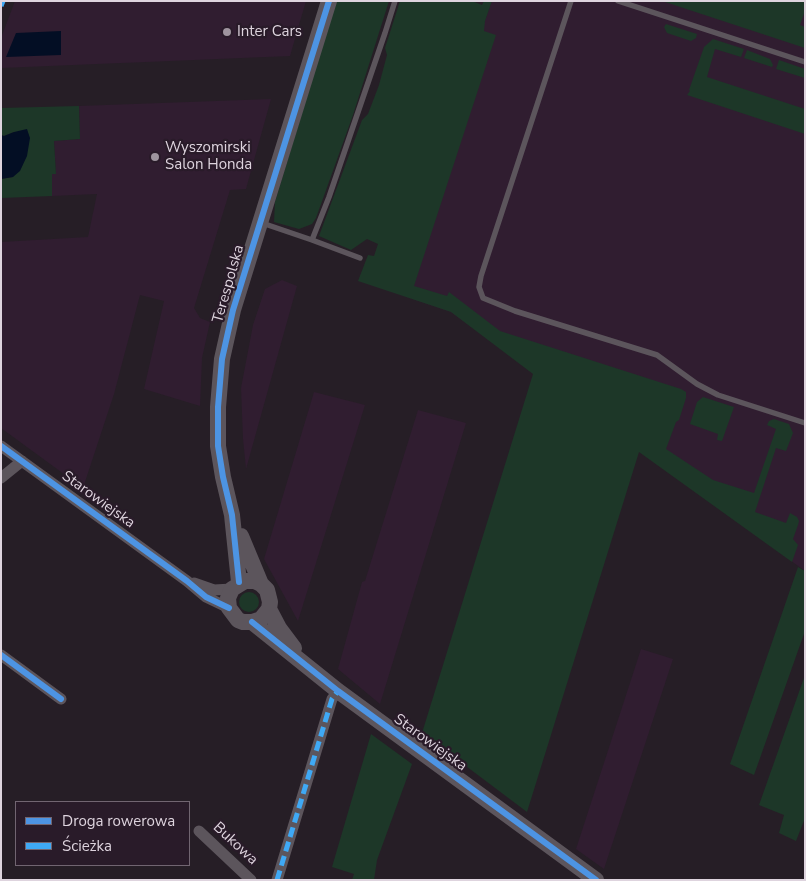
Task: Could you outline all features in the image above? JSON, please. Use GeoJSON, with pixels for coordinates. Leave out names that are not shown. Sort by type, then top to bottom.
{"type":"FeatureCollection","features":[{"type":"Feature","properties":{"kind":"street","name":"Terespolska"},"geometry":{"type":"LineString","coordinates":[[236,586],[232,516],[218,446],[219,384],[222,360],[233,310],[329,1]]}},
{"type":"Feature","properties":{"kind":"street","name":"Starowiejska"},"geometry":{"type":"LineString","coordinates":[[1,446],[187,581],[206,597],[229,608]]}},
{"type":"Feature","properties":{"kind":"street"},"geometry":{"type":"LineString","coordinates":[[1,478],[22,461]]}},
{"type":"Feature","properties":{"kind":"street","name":"Terespolska"},"geometry":{"type":"LineString","coordinates":[[232,516],[261,584]]}},
{"type":"Feature","properties":{"kind":"street"},"geometry":{"type":"LineString","coordinates":[[249,580],[261,584],[269,595],[269,609],[261,619],[252,622],[238,620],[231,613],[228,598],[236,586],[249,580]]}},
{"type":"Feature","properties":{"kind":"street","name":"Starowiejska"},"geometry":{"type":"LineString","coordinates":[[187,581],[214,590],[236,586]]}},
{"type":"Feature","properties":{"kind":"street","name":"Starowiejska"},"geometry":{"type":"LineString","coordinates":[[269,609],[279,628],[307,666]]}},
{"type":"Feature","properties":{"kind":"street","name":"Starowiejska"},"geometry":{"type":"LineString","coordinates":[[252,622],[338,691],[596,880]]}},
{"type":"Feature","properties":{"kind":"street"},"geometry":{"type":"LineString","coordinates":[[1,655],[61,699]]}},
{"type":"Feature","properties":{"kind":"street"},"geometry":{"type":"LineString","coordinates":[[277,880],[332,699],[338,691]]}},
{"type":"Feature","properties":{"kind":"street","name":"Bukowa"},"geometry":{"type":"LineString","coordinates":[[199,831],[251,880]]}},
{"type":"Feature","properties":{"kind":"lane"},"geometry":{"type":"LineString","coordinates":[[312,240],[395,1]]}},
{"type":"Feature","properties":{"kind":"lane"},"geometry":{"type":"LineString","coordinates":[[571,1],[481,276],[479,288],[483,298],[515,311],[657,355],[697,384],[718,395],[805,423]]}},
{"type":"Feature","properties":{"kind":"lane"},"geometry":{"type":"LineString","coordinates":[[618,1],[805,62]]}},
{"type":"Feature","properties":{"kind":"lane"},"geometry":{"type":"LineString","coordinates":[[260,223],[360,258]]}},
{"type":"Feature","properties":{"kind":"shaded area"},"geometry":{"type":"Polygon","coordinates":[[[15,1],[306,1],[290,56],[1,68],[1,38],[15,1]]]}},
{"type":"Feature","properties":{"kind":"shaded area"},"geometry":{"type":"Polygon","coordinates":[[[492,1],[805,1],[805,571],[451,312],[392,292],[445,128],[492,1]]]}},
{"type":"Feature","properties":{"kind":"shaded area"},"geometry":{"type":"Polygon","coordinates":[[[271,99],[246,189],[230,190],[194,308],[200,318],[210,322],[202,358],[200,406],[144,389],[164,301],[140,295],[114,394],[83,488],[1,428],[1,242],[88,237],[97,194],[52,196],[52,174],[56,174],[54,141],[80,139],[79,106],[271,99]]]}},
{"type":"Feature","properties":{"kind":"shaded area"},"geometry":{"type":"Polygon","coordinates":[[[282,280],[297,286],[246,469],[241,388],[253,325],[265,289],[282,280]]]}},
{"type":"Feature","properties":{"kind":"shaded area"},"geometry":{"type":"Polygon","coordinates":[[[314,392],[365,405],[298,621],[264,559],[314,392]]]}},
{"type":"Feature","properties":{"kind":"shaded area"},"geometry":{"type":"Polygon","coordinates":[[[418,410],[466,423],[380,704],[338,669],[362,582],[365,581],[418,410]]]}},
{"type":"Feature","properties":{"kind":"shaded area"},"geometry":{"type":"Polygon","coordinates":[[[641,649],[673,659],[604,869],[576,849],[641,649]]]}},
{"type":"Feature","properties":{"kind":"green space"},"geometry":{"type":"Polygon","coordinates":[[[336,1],[389,1],[353,115],[316,218],[312,224],[299,229],[274,222],[275,202],[336,1]]]}},
{"type":"Feature","properties":{"kind":"green space"},"geometry":{"type":"Polygon","coordinates":[[[400,1],[472,1],[482,5],[484,1],[492,1],[485,21],[484,31],[496,35],[414,286],[447,296],[449,292],[500,331],[686,392],[679,420],[676,422],[666,449],[713,480],[754,493],[776,429],[767,425],[769,421],[774,419],[789,424],[793,433],[786,451],[776,448],[755,512],[786,523],[790,513],[797,517],[799,521],[793,539],[798,545],[792,562],[639,452],[527,812],[422,733],[533,374],[451,312],[358,281],[368,255],[374,256],[378,244],[367,239],[351,250],[319,236],[362,120],[368,114],[379,85],[387,55],[385,48],[400,1]]]}},
{"type":"Feature","properties":{"kind":"green space"},"geometry":{"type":"Polygon","coordinates":[[[662,1],[805,1],[805,11],[800,25],[805,27],[805,48],[662,1]]]}},
{"type":"Feature","properties":{"kind":"green space"},"geometry":{"type":"Polygon","coordinates":[[[666,24],[697,34],[696,38],[691,41],[667,33],[664,27],[666,24]]]}},
{"type":"Feature","properties":{"kind":"green space"},"geometry":{"type":"Polygon","coordinates":[[[713,39],[744,49],[741,57],[715,49],[707,77],[805,109],[805,134],[687,95],[704,47],[713,39]]]}},
{"type":"Feature","properties":{"kind":"green space"},"geometry":{"type":"Polygon","coordinates":[[[747,50],[770,59],[772,67],[744,58],[747,50]]]}},
{"type":"Feature","properties":{"kind":"green space"},"geometry":{"type":"Polygon","coordinates":[[[779,60],[805,69],[805,78],[776,69],[779,60]]]}},
{"type":"Feature","properties":{"kind":"green space"},"geometry":{"type":"Polygon","coordinates":[[[79,106],[80,139],[54,141],[56,174],[52,174],[52,196],[1,198],[1,179],[13,177],[14,132],[4,136],[1,135],[1,108],[79,106]]]}},
{"type":"Feature","properties":{"kind":"green space"},"geometry":{"type":"Polygon","coordinates":[[[703,397],[734,407],[722,441],[717,440],[718,434],[690,424],[697,402],[703,397]]]}},
{"type":"Feature","properties":{"kind":"green space"},"geometry":{"type":"Polygon","coordinates":[[[798,567],[805,571],[805,631],[754,775],[730,764],[798,567]]]}},
{"type":"Feature","properties":{"kind":"green space"},"geometry":{"type":"Polygon","coordinates":[[[249,592],[256,595],[259,602],[256,609],[249,612],[242,609],[239,602],[242,595],[249,592]]]}},
{"type":"Feature","properties":{"kind":"green space"},"geometry":{"type":"Polygon","coordinates":[[[805,675],[805,818],[796,841],[779,833],[784,815],[759,805],[805,675]]]}},
{"type":"Feature","properties":{"kind":"green space"},"geometry":{"type":"Polygon","coordinates":[[[371,734],[412,764],[377,860],[374,880],[352,880],[354,874],[332,867],[371,734]]]}},
{"type":"Feature","properties":{"kind":"water"},"geometry":{"type":"Polygon","coordinates":[[[61,31],[61,55],[6,57],[16,33],[61,31]]]}},
{"type":"Feature","properties":{"kind":"water"},"geometry":{"type":"Polygon","coordinates":[[[27,129],[30,138],[27,156],[20,171],[13,177],[1,179],[1,135],[4,136],[27,129]]]}},
{"type":"Feature","properties":{"kind":"marked path"},"geometry":{"type":"LineString","coordinates":[[1,6],[3,1]]}},
{"type":"Feature","properties":{"kind":"marked path"},"geometry":{"type":"LineString","coordinates":[[277,880],[332,699],[338,691]]}},
{"type":"Feature","properties":{"kind":"cycle path"},"geometry":{"type":"LineString","coordinates":[[239,582],[232,515],[218,446],[218,407],[222,359],[233,310],[329,1]]}},
{"type":"Feature","properties":{"kind":"cycle path"},"geometry":{"type":"LineString","coordinates":[[1,446],[187,581],[206,597],[229,608]]}},
{"type":"Feature","properties":{"kind":"cycle path"},"geometry":{"type":"LineString","coordinates":[[252,622],[338,691],[596,880]]}},
{"type":"Feature","properties":{"kind":"cycle path"},"geometry":{"type":"LineString","coordinates":[[1,655],[61,699]]}},
{"type":"Feature","properties":{"kind":"place","name":"Inter Cars"},"geometry":{"type":"Point","coordinates":[227,32]}},
{"type":"Feature","properties":{"kind":"place","name":"Wyszomirski Salon Honda"},"geometry":{"type":"Point","coordinates":[155,157]}}]}
